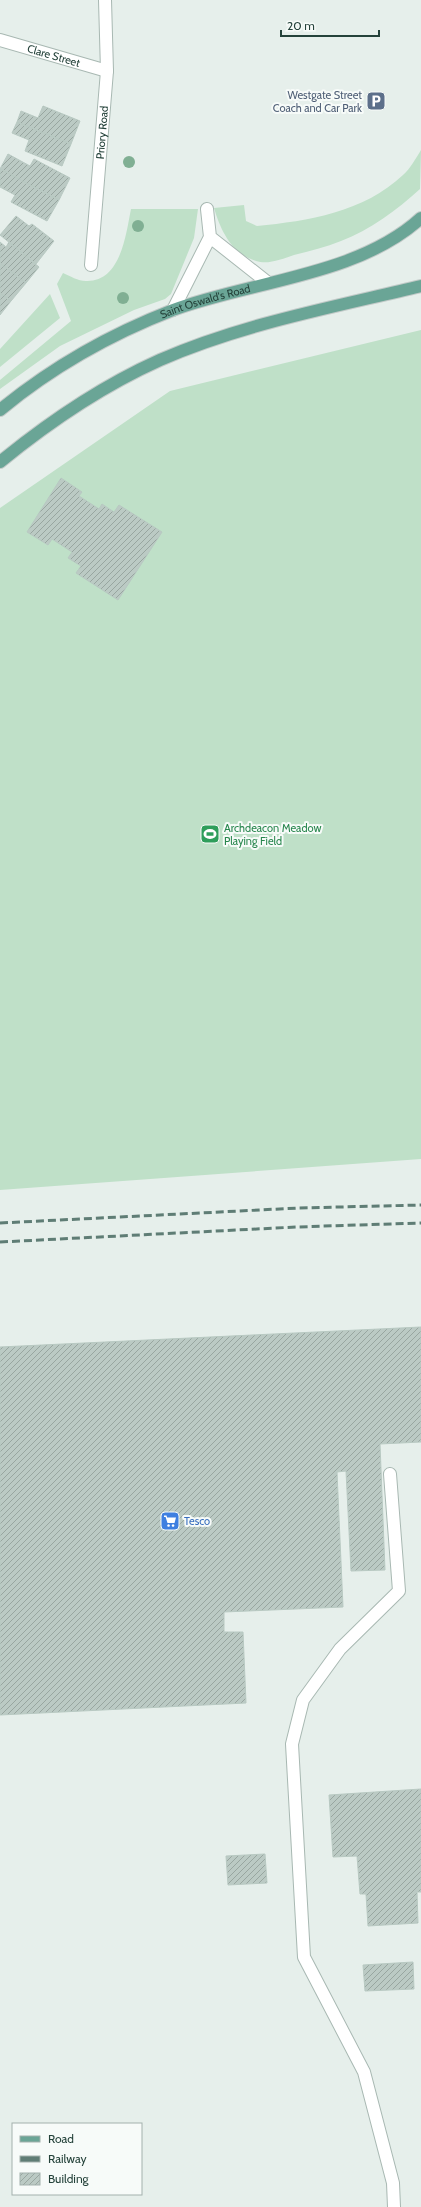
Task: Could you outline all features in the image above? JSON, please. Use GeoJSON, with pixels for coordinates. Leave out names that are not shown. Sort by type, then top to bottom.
{"type":"FeatureCollection","features":[{"type":"Feature","properties":{"kind":"main road","name":"Saint Oswald's Road"},"geometry":{"type":"LineString","coordinates":[[0,410],[21,393],[64,363],[114,336],[173,310],[353,258],[384,244],[421,218]]}},
{"type":"Feature","properties":{"kind":"main road"},"geometry":{"type":"LineString","coordinates":[[0,462],[86,399],[160,360],[241,331],[421,286]]}},
{"type":"Feature","properties":{"kind":"street","name":"Priory Road"},"geometry":{"type":"LineString","coordinates":[[91,265],[107,71],[105,0]]}},
{"type":"Feature","properties":{"kind":"street","name":"Clare Street"},"geometry":{"type":"LineString","coordinates":[[0,40],[107,71]]}},
{"type":"Feature","properties":{"kind":"street"},"geometry":{"type":"LineString","coordinates":[[173,310],[210,237],[207,209]]}},
{"type":"Feature","properties":{"kind":"street"},"geometry":{"type":"LineString","coordinates":[[210,237],[267,282]]}},
{"type":"Feature","properties":{"kind":"street"},"geometry":{"type":"LineString","coordinates":[[390,1474],[400,1591],[340,1649],[303,1700],[292,1744],[304,1958],[364,2072],[393,2183],[394,2207]]}},
{"type":"Feature","properties":{"kind":"green space"},"geometry":{"type":"Polygon","coordinates":[[[421,150],[420,189],[383,219],[352,236],[330,245],[280,260],[261,262],[240,253],[228,240],[220,225],[214,208],[244,205],[246,221],[257,226],[296,221],[334,212],[371,198],[388,188],[406,173],[421,150]]]}},
{"type":"Feature","properties":{"kind":"green space"},"geometry":{"type":"Polygon","coordinates":[[[131,209],[198,209],[194,238],[171,294],[165,299],[134,310],[60,346],[0,389],[0,380],[71,321],[57,284],[63,273],[86,281],[98,279],[107,274],[114,265],[120,255],[124,243],[131,209]]]}},
{"type":"Feature","properties":{"kind":"green space"},"geometry":{"type":"Polygon","coordinates":[[[50,294],[60,318],[0,367],[0,349],[50,294]]]}},
{"type":"Feature","properties":{"kind":"green space","name":"Archdeacon Meadow Playing Field"},"geometry":{"type":"Polygon","coordinates":[[[421,330],[421,1159],[0,1190],[0,508],[170,391],[421,330]]]}},
{"type":"Feature","properties":{"kind":"building"},"geometry":{"type":"Polygon","coordinates":[[[43,106],[80,121],[71,144],[17,122],[21,111],[38,118],[43,106]]]}},
{"type":"Feature","properties":{"kind":"building"},"geometry":{"type":"Polygon","coordinates":[[[17,122],[71,144],[62,166],[25,151],[29,140],[12,133],[17,122]]]}},
{"type":"Feature","properties":{"kind":"building"},"geometry":{"type":"Polygon","coordinates":[[[8,154],[30,166],[34,159],[70,178],[59,200],[0,169],[8,154]]]}},
{"type":"Feature","properties":{"kind":"building"},"geometry":{"type":"Polygon","coordinates":[[[0,169],[59,200],[47,221],[11,202],[15,195],[0,187],[0,169]]]}},
{"type":"Feature","properties":{"kind":"building"},"geometry":{"type":"Polygon","coordinates":[[[16,216],[29,226],[32,224],[54,241],[36,264],[0,235],[16,216]]]}},
{"type":"Feature","properties":{"kind":"building"},"geometry":{"type":"Polygon","coordinates":[[[0,242],[6,247],[9,242],[39,267],[26,283],[0,263],[0,242]]]}},
{"type":"Feature","properties":{"kind":"building"},"geometry":{"type":"Polygon","coordinates":[[[0,263],[26,283],[11,301],[0,293],[0,263]]]}},
{"type":"Feature","properties":{"kind":"building"},"geometry":{"type":"Polygon","coordinates":[[[0,293],[11,301],[0,315],[0,293]]]}},
{"type":"Feature","properties":{"kind":"building"},"geometry":{"type":"Polygon","coordinates":[[[61,478],[82,492],[79,496],[99,509],[102,504],[114,512],[119,505],[162,532],[118,600],[76,573],[81,566],[68,558],[72,552],[52,539],[48,545],[27,532],[61,478]]]}},
{"type":"Feature","properties":{"kind":"building","name":"Tesco"},"geometry":{"type":"Polygon","coordinates":[[[421,1327],[421,1442],[380,1444],[385,1570],[351,1571],[346,1471],[337,1472],[343,1607],[224,1612],[224,1632],[243,1632],[246,1703],[0,1715],[0,1347],[421,1327]]]}},
{"type":"Feature","properties":{"kind":"building"},"geometry":{"type":"Polygon","coordinates":[[[421,1789],[421,1892],[417,1892],[418,1923],[368,1926],[366,1894],[360,1894],[357,1856],[333,1857],[329,1795],[421,1789]]]}},
{"type":"Feature","properties":{"kind":"building"},"geometry":{"type":"Polygon","coordinates":[[[265,1854],[267,1883],[228,1885],[226,1856],[265,1854]]]}},
{"type":"Feature","properties":{"kind":"building"},"geometry":{"type":"Polygon","coordinates":[[[413,1962],[414,1989],[365,1991],[363,1965],[413,1962]]]}},
{"type":"Feature","properties":{"kind":"railway"},"geometry":{"type":"LineString","coordinates":[[0,1223],[299,1208],[421,1205]]}},
{"type":"Feature","properties":{"kind":"railway"},"geometry":{"type":"LineString","coordinates":[[0,1242],[296,1227],[421,1223]]}},
{"type":"Feature","properties":{"kind":"place","name":"Westgate Street Coach and Car Park"},"geometry":{"type":"Point","coordinates":[376,101]}},
{"type":"Feature","properties":{"kind":"place","name":"Archdeacon Meadow Playing Field"},"geometry":{"type":"Point","coordinates":[210,834]}},
{"type":"Feature","properties":{"kind":"place","name":"Tesco"},"geometry":{"type":"Point","coordinates":[170,1521]}}]}
